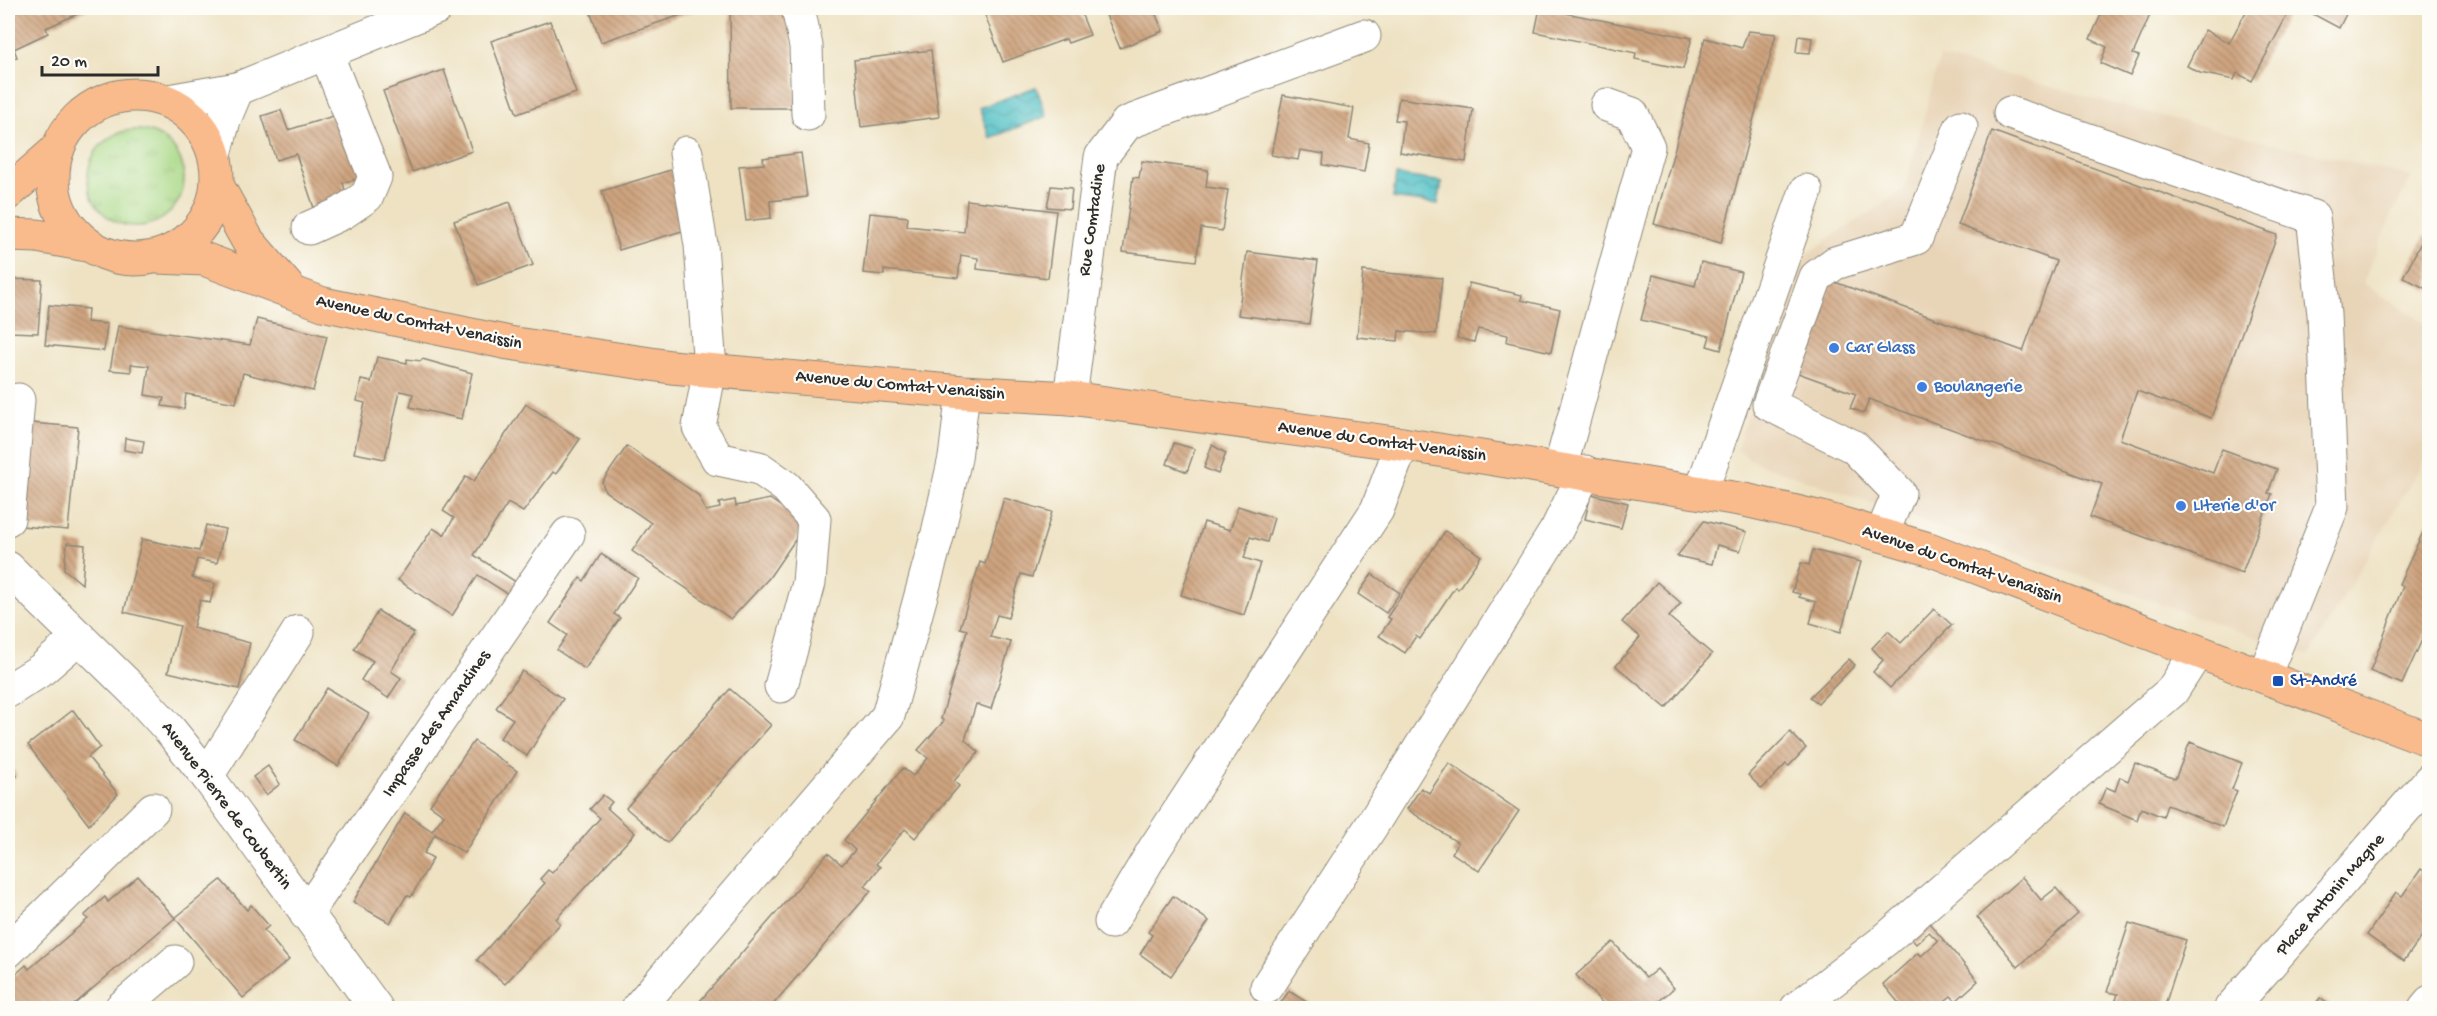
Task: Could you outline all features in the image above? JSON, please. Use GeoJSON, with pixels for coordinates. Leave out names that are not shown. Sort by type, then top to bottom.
{"type":"FeatureCollection","features":[{"type":"Feature","properties":{"kind":"main road"},"geometry":{"type":"LineString","coordinates":[[8,235],[37,236],[87,244],[109,255],[133,260],[158,257],[180,247],[198,230],[212,209],[216,170],[208,137],[198,122],[184,110],[168,101],[142,95],[116,97],[91,107],[71,125],[58,148],[52,175],[56,201],[68,225],[87,244]]}},
{"type":"Feature","properties":{"kind":"main road"},"geometry":{"type":"LineString","coordinates":[[8,194],[58,148]]}},
{"type":"Feature","properties":{"kind":"main road","name":"Avenue du Comtat Venaissin"},"geometry":{"type":"LineString","coordinates":[[216,170],[248,241],[281,281],[300,297]]}},
{"type":"Feature","properties":{"kind":"main road","name":"Avenue du Comtat Venaissin"},"geometry":{"type":"LineString","coordinates":[[158,257],[204,259],[228,266],[300,297],[323,304],[508,343],[671,367],[963,392],[1070,398],[1572,470],[1778,508],[1882,534],[1929,549],[2430,740]]}},
{"type":"Feature","properties":{"kind":"street"},"geometry":{"type":"LineString","coordinates":[[168,101],[237,89],[436,8]]}},
{"type":"Feature","properties":{"kind":"street"},"geometry":{"type":"LineString","coordinates":[[798,8],[806,46],[808,114]]}},
{"type":"Feature","properties":{"kind":"street","name":"Rue Comtadine"},"geometry":{"type":"LineString","coordinates":[[1070,398],[1101,157],[1127,123],[1364,36]]}},
{"type":"Feature","properties":{"kind":"street"},"geometry":{"type":"LineString","coordinates":[[309,228],[342,213],[367,196],[375,177],[326,52]]}},
{"type":"Feature","properties":{"kind":"street"},"geometry":{"type":"LineString","coordinates":[[216,170],[224,120],[237,89]]}},
{"type":"Feature","properties":{"kind":"street"},"geometry":{"type":"LineString","coordinates":[[1267,987],[1372,825],[1557,529],[1648,147],[1632,114],[1607,105]]}},
{"type":"Feature","properties":{"kind":"street"},"geometry":{"type":"LineString","coordinates":[[2010,113],[2313,217],[2324,314],[2332,507],[2264,676]]}},
{"type":"Feature","properties":{"kind":"street"},"geometry":{"type":"LineString","coordinates":[[1882,534],[1899,493],[1854,447],[1769,404],[1816,277],[1835,263],[1916,238],[1961,127]]}},
{"type":"Feature","properties":{"kind":"street"},"geometry":{"type":"LineString","coordinates":[[686,153],[701,244],[710,369],[699,427],[718,459],[759,468],[786,487],[814,519],[809,583],[781,686]]}},
{"type":"Feature","properties":{"kind":"street"},"geometry":{"type":"LineString","coordinates":[[1701,492],[1806,191]]}},
{"type":"Feature","properties":{"kind":"street"},"geometry":{"type":"LineString","coordinates":[[638,1008],[888,716],[938,533],[955,458],[963,392]]}},
{"type":"Feature","properties":{"kind":"street"},"geometry":{"type":"LineString","coordinates":[[8,519],[18,400]]}},
{"type":"Feature","properties":{"kind":"street"},"geometry":{"type":"LineString","coordinates":[[1111,922],[1155,848],[1377,510],[1402,444]]}},
{"type":"Feature","properties":{"kind":"street","name":"Impasse des Amandines"},"geometry":{"type":"LineString","coordinates":[[306,914],[568,534]]}},
{"type":"Feature","properties":{"kind":"street","name":"Avenue Pierre de Coubertin"},"geometry":{"type":"LineString","coordinates":[[8,568],[136,693],[207,776],[376,1008]]}},
{"type":"Feature","properties":{"kind":"street"},"geometry":{"type":"LineString","coordinates":[[207,776],[298,632]]}},
{"type":"Feature","properties":{"kind":"street"},"geometry":{"type":"LineString","coordinates":[[8,691],[41,670],[79,637]]}},
{"type":"Feature","properties":{"kind":"street"},"geometry":{"type":"LineString","coordinates":[[1797,1008],[1885,940],[2172,691],[2197,652]]}},
{"type":"Feature","properties":{"kind":"street","name":"Place Antonin Magne"},"geometry":{"type":"LineString","coordinates":[[2231,1008],[2430,780]]}},
{"type":"Feature","properties":{"kind":"street"},"geometry":{"type":"LineString","coordinates":[[8,951],[153,809]]}},
{"type":"Feature","properties":{"kind":"street"},"geometry":{"type":"LineString","coordinates":[[121,1008],[176,962]]}},
{"type":"Feature","properties":{"kind":"street"},"geometry":{"type":"LineString","coordinates":[[2425,1008],[2430,1002]]}},
{"type":"Feature","properties":{"kind":"shaded area"},"geometry":{"type":"Polygon","coordinates":[[[1940,57],[2141,111],[2412,177],[2393,212],[2363,283],[2429,326],[2429,452],[2309,656],[1755,462],[1737,450],[1789,265],[1904,190],[1940,57]]]}},
{"type":"Feature","properties":{"kind":"green space"},"geometry":{"type":"Polygon","coordinates":[[[136,130],[154,134],[170,144],[180,160],[184,178],[180,196],[170,212],[154,222],[136,226],[118,222],[102,212],[92,196],[88,178],[92,160],[102,144],[118,134],[136,130]]]}},
{"type":"Feature","properties":{"kind":"water"},"geometry":{"type":"Polygon","coordinates":[[[1036,87],[1047,116],[990,138],[979,108],[1036,87]]]}},
{"type":"Feature","properties":{"kind":"water"},"geometry":{"type":"Polygon","coordinates":[[[1396,175],[1442,182],[1438,204],[1393,198],[1396,175]]]}},
{"type":"Feature","properties":{"kind":"building"},"geometry":{"type":"Polygon","coordinates":[[[8,8],[91,8],[46,28],[48,33],[14,49],[17,57],[8,61],[8,8]]]}},
{"type":"Feature","properties":{"kind":"building"},"geometry":{"type":"Polygon","coordinates":[[[589,8],[692,8],[693,11],[601,42],[589,8]]]}},
{"type":"Feature","properties":{"kind":"building"},"geometry":{"type":"Polygon","coordinates":[[[730,8],[790,9],[796,108],[731,108],[730,8]]]}},
{"type":"Feature","properties":{"kind":"building"},"geometry":{"type":"Polygon","coordinates":[[[1006,8],[1079,8],[1090,35],[1068,43],[1066,39],[1003,62],[985,15],[1006,8]]]}},
{"type":"Feature","properties":{"kind":"building"},"geometry":{"type":"Polygon","coordinates":[[[1103,8],[1153,8],[1163,31],[1120,48],[1103,8]]]}},
{"type":"Feature","properties":{"kind":"building"},"geometry":{"type":"Polygon","coordinates":[[[1540,8],[1692,38],[1683,69],[1635,59],[1636,53],[1535,32],[1540,8]]]}},
{"type":"Feature","properties":{"kind":"building"},"geometry":{"type":"Polygon","coordinates":[[[2104,8],[2153,8],[2133,54],[2139,56],[2130,76],[2100,63],[2107,47],[2090,39],[2104,8]]]}},
{"type":"Feature","properties":{"kind":"building"},"geometry":{"type":"Polygon","coordinates":[[[2248,8],[2291,8],[2252,81],[2237,73],[2234,80],[2200,73],[2187,66],[2205,30],[2229,43],[2248,8]]]}},
{"type":"Feature","properties":{"kind":"building"},"geometry":{"type":"Polygon","coordinates":[[[2314,8],[2349,8],[2339,28],[2311,13],[2314,8]]]}},
{"type":"Feature","properties":{"kind":"building"},"geometry":{"type":"Polygon","coordinates":[[[550,21],[576,93],[517,114],[491,41],[550,21]]]}},
{"type":"Feature","properties":{"kind":"building"},"geometry":{"type":"Polygon","coordinates":[[[1748,31],[1776,34],[1721,243],[1654,224],[1705,38],[1742,48],[1748,31]]]}},
{"type":"Feature","properties":{"kind":"building"},"geometry":{"type":"Polygon","coordinates":[[[1798,36],[1812,38],[1810,53],[1796,52],[1798,36]]]}},
{"type":"Feature","properties":{"kind":"building"},"geometry":{"type":"Polygon","coordinates":[[[931,50],[939,117],[861,127],[854,60],[931,50]]]}},
{"type":"Feature","properties":{"kind":"building"},"geometry":{"type":"Polygon","coordinates":[[[444,70],[472,151],[412,172],[383,91],[444,70]]]}},
{"type":"Feature","properties":{"kind":"building"},"geometry":{"type":"Polygon","coordinates":[[[1283,95],[1354,108],[1349,139],[1369,143],[1364,172],[1323,165],[1324,154],[1300,150],[1298,160],[1271,155],[1283,95]]]}},
{"type":"Feature","properties":{"kind":"building"},"geometry":{"type":"Polygon","coordinates":[[[1399,98],[1473,109],[1466,162],[1400,152],[1404,121],[1395,120],[1399,98]]]}},
{"type":"Feature","properties":{"kind":"building"},"geometry":{"type":"Polygon","coordinates":[[[281,110],[288,130],[343,113],[363,177],[343,183],[347,197],[314,208],[296,154],[276,160],[262,116],[281,110]]]}},
{"type":"Feature","properties":{"kind":"building"},"geometry":{"type":"Polygon","coordinates":[[[1992,131],[2277,235],[2211,418],[2137,391],[2120,439],[2213,473],[2222,449],[2277,469],[2268,493],[2272,494],[2242,573],[2090,517],[2102,484],[1869,399],[1864,413],[1850,408],[1856,394],[1798,373],[1832,281],[2023,351],[2056,261],[1958,225],[1992,131]]]}},
{"type":"Feature","properties":{"kind":"building"},"geometry":{"type":"Polygon","coordinates":[[[801,153],[807,197],[770,201],[771,218],[746,221],[739,166],[764,164],[763,158],[801,153]]]}},
{"type":"Feature","properties":{"kind":"building"},"geometry":{"type":"Polygon","coordinates":[[[1142,161],[1208,170],[1206,187],[1228,190],[1222,231],[1201,228],[1196,261],[1123,252],[1133,177],[1139,178],[1142,161]]]}},
{"type":"Feature","properties":{"kind":"building"},"geometry":{"type":"Polygon","coordinates":[[[674,169],[692,228],[619,250],[602,191],[674,169]]]}},
{"type":"Feature","properties":{"kind":"building"},"geometry":{"type":"Polygon","coordinates":[[[1051,186],[1072,188],[1070,209],[1047,207],[1051,186]]]}},
{"type":"Feature","properties":{"kind":"building"},"geometry":{"type":"Polygon","coordinates":[[[967,200],[1056,211],[1048,278],[977,269],[978,258],[961,255],[958,278],[884,270],[884,275],[863,273],[870,213],[908,217],[907,226],[964,232],[967,200]]]}},
{"type":"Feature","properties":{"kind":"building"},"geometry":{"type":"Polygon","coordinates":[[[510,202],[533,265],[478,285],[454,221],[510,202]]]}},
{"type":"Feature","properties":{"kind":"building"},"geometry":{"type":"Polygon","coordinates":[[[2425,235],[2430,238],[2430,291],[2403,277],[2425,235]]]}},
{"type":"Feature","properties":{"kind":"building"},"geometry":{"type":"Polygon","coordinates":[[[1247,252],[1318,261],[1309,324],[1238,315],[1247,252]]]}},
{"type":"Feature","properties":{"kind":"building"},"geometry":{"type":"Polygon","coordinates":[[[1701,262],[1741,272],[1721,350],[1707,346],[1710,336],[1641,320],[1653,275],[1695,286],[1701,262]]]}},
{"type":"Feature","properties":{"kind":"building"},"geometry":{"type":"Polygon","coordinates":[[[1363,271],[1442,278],[1436,334],[1399,331],[1398,341],[1357,337],[1363,271]]]}},
{"type":"Feature","properties":{"kind":"building"},"geometry":{"type":"Polygon","coordinates":[[[8,279],[42,280],[38,333],[8,332],[8,279]]]}},
{"type":"Feature","properties":{"kind":"building"},"geometry":{"type":"Polygon","coordinates":[[[1469,283],[1522,295],[1521,300],[1560,309],[1551,352],[1507,342],[1508,335],[1478,329],[1474,342],[1457,338],[1469,283]]]}},
{"type":"Feature","properties":{"kind":"building"},"geometry":{"type":"Polygon","coordinates":[[[49,305],[88,309],[87,322],[107,324],[104,351],[45,345],[49,305]]]}},
{"type":"Feature","properties":{"kind":"building"},"geometry":{"type":"Polygon","coordinates":[[[257,319],[327,336],[313,391],[243,373],[236,403],[186,394],[184,409],[162,406],[164,398],[145,395],[149,366],[131,364],[131,372],[110,370],[118,326],[250,345],[257,319]]]}},
{"type":"Feature","properties":{"kind":"building"},"geometry":{"type":"Polygon","coordinates":[[[377,357],[407,363],[407,359],[421,361],[422,359],[472,373],[462,419],[410,407],[413,394],[400,391],[385,459],[354,453],[365,403],[357,401],[361,380],[371,382],[377,357]]]}},
{"type":"Feature","properties":{"kind":"building"},"geometry":{"type":"Polygon","coordinates":[[[526,404],[580,439],[556,474],[553,472],[523,512],[508,503],[474,555],[519,584],[511,596],[478,575],[452,616],[398,580],[433,528],[444,535],[454,518],[443,511],[466,476],[474,481],[526,404]]]}},
{"type":"Feature","properties":{"kind":"building"},"geometry":{"type":"Polygon","coordinates":[[[31,423],[78,427],[68,530],[21,526],[31,423]]]}},
{"type":"Feature","properties":{"kind":"building"},"geometry":{"type":"Polygon","coordinates":[[[125,438],[144,441],[142,453],[124,450],[125,438]]]}},
{"type":"Feature","properties":{"kind":"building"},"geometry":{"type":"Polygon","coordinates":[[[1174,443],[1195,449],[1187,472],[1167,464],[1174,443]]]}},
{"type":"Feature","properties":{"kind":"building"},"geometry":{"type":"Polygon","coordinates":[[[1212,445],[1226,453],[1218,474],[1204,468],[1212,445]]]}},
{"type":"Feature","properties":{"kind":"building"},"geometry":{"type":"Polygon","coordinates":[[[627,446],[698,495],[706,511],[720,508],[719,503],[735,500],[736,506],[770,499],[806,524],[769,578],[731,619],[632,551],[651,523],[605,491],[602,482],[627,446]]]}},
{"type":"Feature","properties":{"kind":"building"},"geometry":{"type":"Polygon","coordinates":[[[1591,494],[1628,503],[1621,528],[1585,519],[1591,494]]]}},
{"type":"Feature","properties":{"kind":"building"},"geometry":{"type":"Polygon","coordinates":[[[1004,498],[1052,512],[1032,577],[1021,574],[1008,618],[997,615],[990,637],[1011,642],[991,709],[976,704],[965,740],[979,752],[954,781],[959,786],[915,838],[905,829],[876,864],[880,867],[865,886],[871,891],[770,1008],[694,1008],[828,853],[842,865],[855,850],[844,840],[903,768],[913,776],[928,758],[918,750],[944,721],[941,719],[967,630],[960,628],[980,562],[985,564],[1004,498]]]}},
{"type":"Feature","properties":{"kind":"building"},"geometry":{"type":"Polygon","coordinates":[[[1238,506],[1274,518],[1267,542],[1250,537],[1244,558],[1260,563],[1244,615],[1181,595],[1204,522],[1230,530],[1238,506]]]}},
{"type":"Feature","properties":{"kind":"building"},"geometry":{"type":"Polygon","coordinates":[[[2430,517],[2430,622],[2402,684],[2370,671],[2403,586],[2399,584],[2430,517]]]}},
{"type":"Feature","properties":{"kind":"building"},"geometry":{"type":"Polygon","coordinates":[[[1704,521],[1747,532],[1740,551],[1717,545],[1712,564],[1677,556],[1704,521]]]}},
{"type":"Feature","properties":{"kind":"building"},"geometry":{"type":"Polygon","coordinates":[[[206,525],[225,529],[217,563],[197,559],[192,578],[215,584],[210,603],[200,600],[193,628],[250,643],[239,689],[168,672],[180,626],[124,612],[142,539],[199,551],[206,525]]]}},
{"type":"Feature","properties":{"kind":"building"},"geometry":{"type":"Polygon","coordinates":[[[1445,531],[1481,556],[1458,589],[1455,587],[1420,639],[1416,636],[1405,653],[1379,636],[1391,619],[1387,617],[1445,531]]]}},
{"type":"Feature","properties":{"kind":"building"},"geometry":{"type":"Polygon","coordinates":[[[67,543],[85,545],[82,584],[64,569],[67,543]]]}},
{"type":"Feature","properties":{"kind":"building"},"geometry":{"type":"Polygon","coordinates":[[[1813,550],[1861,562],[1841,632],[1810,623],[1816,602],[1799,597],[1800,594],[1792,592],[1801,563],[1809,565],[1813,550]]]}},
{"type":"Feature","properties":{"kind":"building"},"geometry":{"type":"Polygon","coordinates":[[[601,554],[638,578],[614,614],[620,618],[585,669],[557,650],[567,635],[550,623],[580,578],[584,581],[601,554]]]}},
{"type":"Feature","properties":{"kind":"building"},"geometry":{"type":"Polygon","coordinates":[[[1372,574],[1400,593],[1386,613],[1358,594],[1372,574]]]}},
{"type":"Feature","properties":{"kind":"building"},"geometry":{"type":"Polygon","coordinates":[[[1657,582],[1681,603],[1669,617],[1712,654],[1666,708],[1616,666],[1640,637],[1622,622],[1657,582]]]}},
{"type":"Feature","properties":{"kind":"building"},"geometry":{"type":"Polygon","coordinates":[[[1934,609],[1952,625],[1890,688],[1873,672],[1883,660],[1872,648],[1888,631],[1901,643],[1934,609]]]}},
{"type":"Feature","properties":{"kind":"building"},"geometry":{"type":"Polygon","coordinates":[[[378,611],[414,633],[391,671],[401,678],[388,698],[361,680],[373,661],[354,649],[378,611]]]}},
{"type":"Feature","properties":{"kind":"building"},"geometry":{"type":"Polygon","coordinates":[[[1849,659],[1855,665],[1818,703],[1810,697],[1849,659]]]}},
{"type":"Feature","properties":{"kind":"building"},"geometry":{"type":"Polygon","coordinates":[[[522,671],[563,699],[527,756],[500,738],[513,719],[496,708],[522,671]]]}},
{"type":"Feature","properties":{"kind":"building"},"geometry":{"type":"Polygon","coordinates":[[[327,688],[369,714],[338,766],[295,740],[327,688]]]}},
{"type":"Feature","properties":{"kind":"building"},"geometry":{"type":"Polygon","coordinates":[[[730,689],[771,725],[667,843],[626,808],[730,689]]]}},
{"type":"Feature","properties":{"kind":"building"},"geometry":{"type":"Polygon","coordinates":[[[73,710],[100,747],[88,757],[118,794],[89,825],[28,745],[73,710]]]}},
{"type":"Feature","properties":{"kind":"building"},"geometry":{"type":"Polygon","coordinates":[[[1790,732],[1806,748],[1789,766],[1786,764],[1762,789],[1748,775],[1790,732]]]}},
{"type":"Feature","properties":{"kind":"building"},"geometry":{"type":"Polygon","coordinates":[[[474,741],[517,771],[464,853],[435,834],[424,853],[433,858],[411,897],[407,895],[390,923],[353,902],[405,813],[432,831],[444,815],[430,805],[474,741]]]}},
{"type":"Feature","properties":{"kind":"building"},"geometry":{"type":"Polygon","coordinates":[[[2190,742],[2242,763],[2232,789],[2237,791],[2223,827],[2167,805],[2163,817],[2141,808],[2137,820],[2099,804],[2106,787],[2115,791],[2120,777],[2128,781],[2135,763],[2175,779],[2190,742]]]}},
{"type":"Feature","properties":{"kind":"building"},"geometry":{"type":"Polygon","coordinates":[[[8,761],[17,776],[8,782],[8,761]]]}},
{"type":"Feature","properties":{"kind":"building"},"geometry":{"type":"Polygon","coordinates":[[[1449,763],[1519,811],[1479,871],[1452,853],[1458,843],[1407,809],[1421,788],[1429,793],[1449,763]]]}},
{"type":"Feature","properties":{"kind":"building"},"geometry":{"type":"Polygon","coordinates":[[[268,766],[280,784],[266,795],[253,777],[268,766]]]}},
{"type":"Feature","properties":{"kind":"building"},"geometry":{"type":"Polygon","coordinates":[[[603,795],[612,802],[607,808],[635,833],[556,919],[560,924],[505,984],[477,960],[545,883],[540,879],[548,870],[552,873],[600,818],[590,809],[603,795]]]}},
{"type":"Feature","properties":{"kind":"building"},"geometry":{"type":"Polygon","coordinates":[[[2421,869],[2430,875],[2430,925],[2404,961],[2367,935],[2396,892],[2402,896],[2421,869]]]}},
{"type":"Feature","properties":{"kind":"building"},"geometry":{"type":"Polygon","coordinates":[[[138,876],[175,918],[70,1008],[8,1008],[8,981],[26,965],[29,969],[88,919],[84,916],[105,897],[108,902],[138,876]]]}},
{"type":"Feature","properties":{"kind":"building"},"geometry":{"type":"Polygon","coordinates":[[[2022,877],[2041,900],[2056,888],[2078,914],[2018,967],[1977,917],[2022,877]]]}},
{"type":"Feature","properties":{"kind":"building"},"geometry":{"type":"Polygon","coordinates":[[[221,880],[247,910],[251,905],[269,926],[264,930],[289,960],[243,998],[175,918],[221,880]]]}},
{"type":"Feature","properties":{"kind":"building"},"geometry":{"type":"Polygon","coordinates":[[[1173,896],[1209,921],[1171,976],[1140,954],[1152,935],[1148,932],[1173,896]]]}},
{"type":"Feature","properties":{"kind":"building"},"geometry":{"type":"Polygon","coordinates":[[[1925,918],[1978,981],[1956,1001],[1951,996],[1936,1008],[1928,1006],[1903,1008],[1883,984],[1918,953],[1921,956],[1938,941],[1929,932],[1916,944],[1907,934],[1925,918]]]}},
{"type":"Feature","properties":{"kind":"building"},"geometry":{"type":"Polygon","coordinates":[[[2129,923],[2186,940],[2164,1008],[2150,1005],[2149,1008],[2113,1008],[2118,994],[2107,992],[2129,923]]]}},
{"type":"Feature","properties":{"kind":"building"},"geometry":{"type":"Polygon","coordinates":[[[1613,942],[1646,978],[1657,969],[1674,988],[1651,1008],[1607,1008],[1576,975],[1613,942]]]}},
{"type":"Feature","properties":{"kind":"building"},"geometry":{"type":"Polygon","coordinates":[[[1289,991],[1316,1008],[1277,1008],[1289,991]]]}},
{"type":"Feature","properties":{"kind":"building"},"geometry":{"type":"Polygon","coordinates":[[[2320,998],[2333,1008],[2312,1008],[2320,998]]]}},
{"type":"Feature","properties":{"kind":"place","name":"Car Glass"},"geometry":{"type":"Point","coordinates":[1834,348]}},
{"type":"Feature","properties":{"kind":"place","name":"Boulangerie"},"geometry":{"type":"Point","coordinates":[1922,387]}},
{"type":"Feature","properties":{"kind":"place","name":"LIterie d'or"},"geometry":{"type":"Point","coordinates":[2181,506]}},
{"type":"Feature","properties":{"kind":"place","name":"St-André"},"geometry":{"type":"Point","coordinates":[2278,681]}}]}
